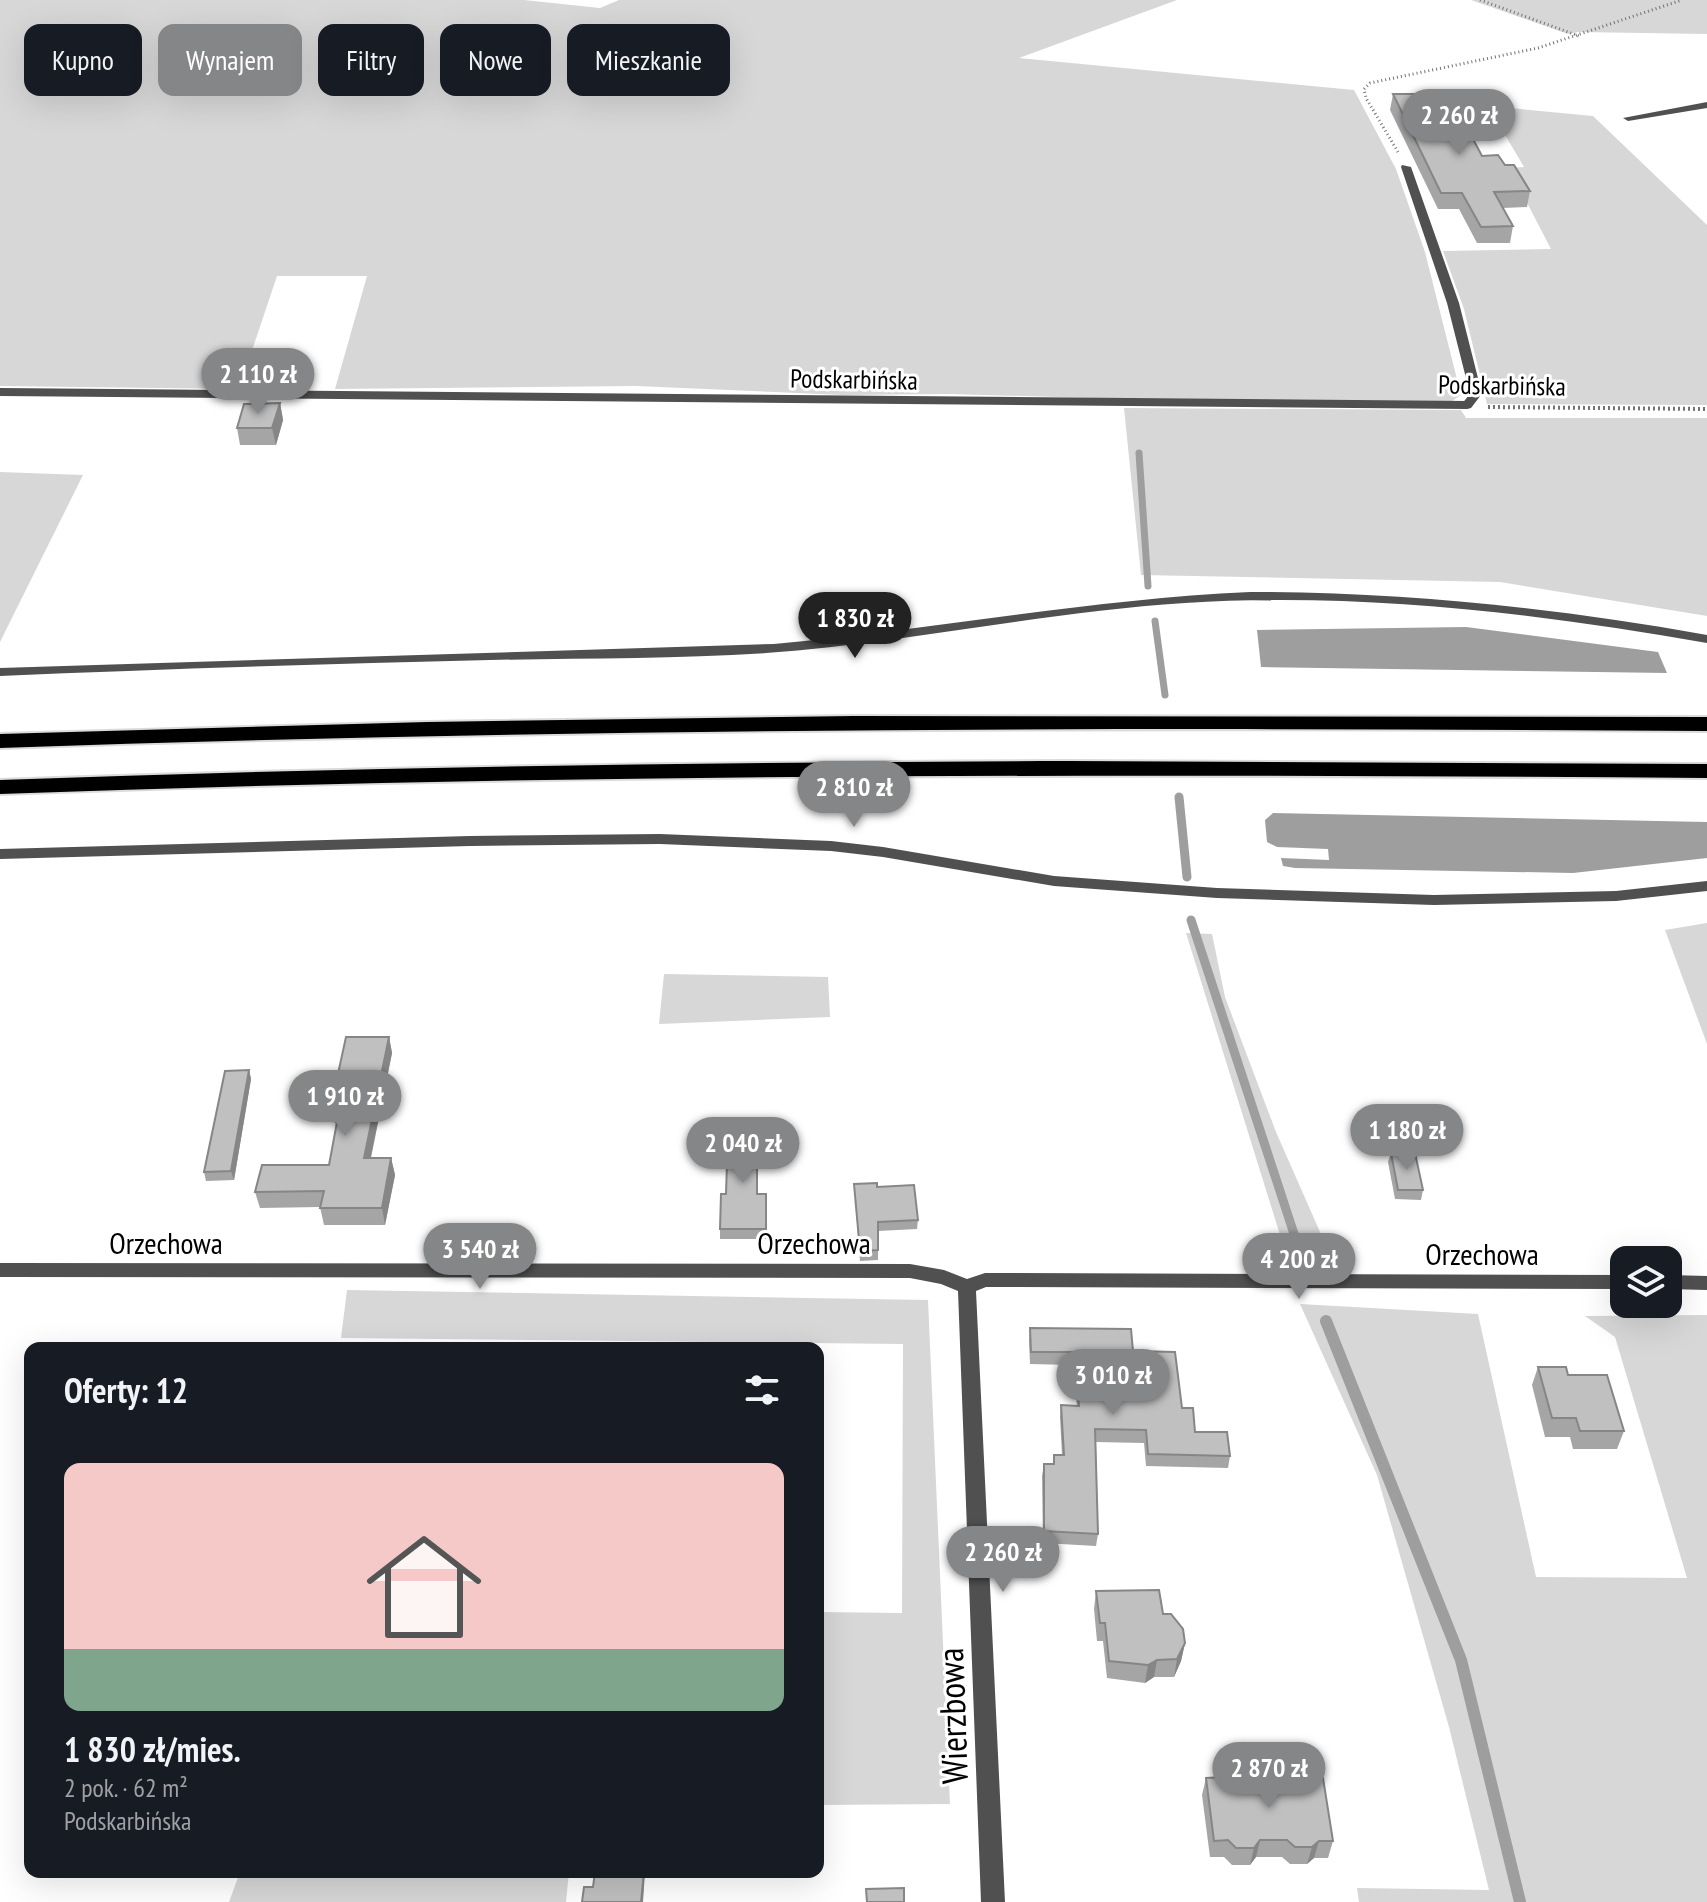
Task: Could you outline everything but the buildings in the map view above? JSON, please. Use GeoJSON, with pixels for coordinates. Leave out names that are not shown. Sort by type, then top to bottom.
{"type":"FeatureCollection","features":[{"type":"Feature","properties":{"kind":"highway"},"geometry":{"type":"LineString","coordinates":[[0,741],[243,731],[599,724],[1077,720],[1707,724]]}},
{"type":"Feature","properties":{"kind":"highway"},"geometry":{"type":"LineString","coordinates":[[0,787],[210,778],[724,767],[1707,771]]}},
{"type":"Feature","properties":{"kind":"street"},"geometry":{"type":"LineString","coordinates":[[1628,118],[1707,105]]}},
{"type":"Feature","properties":{"kind":"street"},"geometry":{"type":"LineString","coordinates":[[1406,167],[1453,303],[1474,386],[1475,395],[1467,405]]}},
{"type":"Feature","properties":{"kind":"street","name":"Podskarbińska"},"geometry":{"type":"LineString","coordinates":[[0,392],[1467,405]]}},
{"type":"Feature","properties":{"kind":"street"},"geometry":{"type":"LineString","coordinates":[[0,672],[769,648],[880,639],[1091,607],[1252,597],[1420,600],[1579,617],[1707,639]]}},
{"type":"Feature","properties":{"kind":"street"},"geometry":{"type":"LineString","coordinates":[[0,854],[454,841],[660,839],[831,846],[1054,881],[1217,893],[1434,900],[1616,896],[1707,886]]}},
{"type":"Feature","properties":{"kind":"street","name":"Orzechowa"},"geometry":{"type":"LineString","coordinates":[[0,1270],[910,1271],[944,1277],[967,1287],[985,1280],[1610,1282]]}},
{"type":"Feature","properties":{"kind":"street"},"geometry":{"type":"LineString","coordinates":[[1682,1282],[1707,1283]]}},
{"type":"Feature","properties":{"kind":"street","name":"Wierzbowa"},"geometry":{"type":"LineString","coordinates":[[967,1287],[993,1902]]}},
{"type":"Feature","properties":{"kind":"path"},"geometry":{"type":"LineString","coordinates":[[1480,0],[1579,36]]}},
{"type":"Feature","properties":{"kind":"path"},"geometry":{"type":"LineString","coordinates":[[1406,167],[1366,98],[1365,86],[1579,36],[1682,0]]}},
{"type":"Feature","properties":{"kind":"path","name":"Podskarbińska"},"geometry":{"type":"LineString","coordinates":[[1467,405],[1707,409]]}},
{"type":"Feature","properties":{"kind":"shaded area"},"geometry":{"type":"Polygon","coordinates":[[[0,0],[524,0],[600,8],[619,0],[1177,0],[1019,58],[1354,90],[1396,169],[1425,252],[1461,395],[1451,402],[843,395],[636,386],[335,389],[367,276],[277,276],[239,389],[0,386],[0,0]]]}},
{"type":"Feature","properties":{"kind":"shaded area"},"geometry":{"type":"Polygon","coordinates":[[[1471,0],[1707,0],[1707,34],[1568,34],[1471,0]]]}},
{"type":"Feature","properties":{"kind":"shaded area"},"geometry":{"type":"Polygon","coordinates":[[[1488,106],[1593,116],[1707,225],[1707,405],[1487,404],[1464,309],[1443,251],[1551,249],[1509,168],[1524,167],[1488,106]]]}},
{"type":"Feature","properties":{"kind":"shaded area"},"geometry":{"type":"Polygon","coordinates":[[[1124,408],[1461,410],[1466,418],[1707,418],[1707,616],[1500,582],[1141,575],[1124,408]]]}},
{"type":"Feature","properties":{"kind":"shaded area"},"geometry":{"type":"Polygon","coordinates":[[[0,472],[83,475],[0,642],[0,472]]]}},
{"type":"Feature","properties":{"kind":"shaded area"},"geometry":{"type":"Polygon","coordinates":[[[1466,627],[1658,652],[1667,673],[1261,667],[1257,630],[1466,627]]]}},
{"type":"Feature","properties":{"kind":"shaded area"},"geometry":{"type":"Polygon","coordinates":[[[1273,813],[1707,822],[1707,858],[1573,873],[1295,868],[1283,866],[1281,858],[1329,860],[1328,849],[1277,847],[1267,842],[1265,820],[1273,813]]]}},
{"type":"Feature","properties":{"kind":"shaded area"},"geometry":{"type":"Polygon","coordinates":[[[1707,923],[1707,1044],[1665,930],[1707,923]]]}},
{"type":"Feature","properties":{"kind":"shaded area"},"geometry":{"type":"Polygon","coordinates":[[[1186,933],[1212,934],[1225,997],[1276,1132],[1331,1257],[1254,1254],[1275,1244],[1280,1235],[1186,933]]]}},
{"type":"Feature","properties":{"kind":"shaded area"},"geometry":{"type":"Polygon","coordinates":[[[664,974],[828,977],[830,1017],[659,1024],[664,974]]]}},
{"type":"Feature","properties":{"kind":"shaded area"},"geometry":{"type":"Polygon","coordinates":[[[347,1290],[928,1300],[950,1804],[824,1805],[824,1612],[902,1613],[903,1344],[341,1338],[347,1290]]]}},
{"type":"Feature","properties":{"kind":"shaded area"},"geometry":{"type":"Polygon","coordinates":[[[1300,1304],[1478,1314],[1536,1577],[1687,1578],[1615,1337],[1585,1316],[1682,1318],[1682,1315],[1707,1315],[1707,1902],[1359,1902],[1357,1888],[1489,1890],[1449,1727],[1377,1475],[1300,1304]]]}},
{"type":"Feature","properties":{"kind":"shaded area"},"geometry":{"type":"Polygon","coordinates":[[[238,1878],[568,1878],[566,1902],[229,1902],[238,1878]]]}},
{"type":"Feature","properties":{"kind":"waterway"},"geometry":{"type":"LineString","coordinates":[[1139,453],[1148,586]]}},
{"type":"Feature","properties":{"kind":"waterway"},"geometry":{"type":"LineString","coordinates":[[1155,621],[1165,695]]}},
{"type":"Feature","properties":{"kind":"waterway"},"geometry":{"type":"LineString","coordinates":[[1179,797],[1187,877]]}},
{"type":"Feature","properties":{"kind":"waterway"},"geometry":{"type":"LineString","coordinates":[[1191,920],[1298,1246]]}},
{"type":"Feature","properties":{"kind":"waterway"},"geometry":{"type":"LineString","coordinates":[[1297,1244],[1302,1260]]}},
{"type":"Feature","properties":{"kind":"waterway"},"geometry":{"type":"LineString","coordinates":[[1326,1321],[1461,1660],[1520,1902]]}}]}
